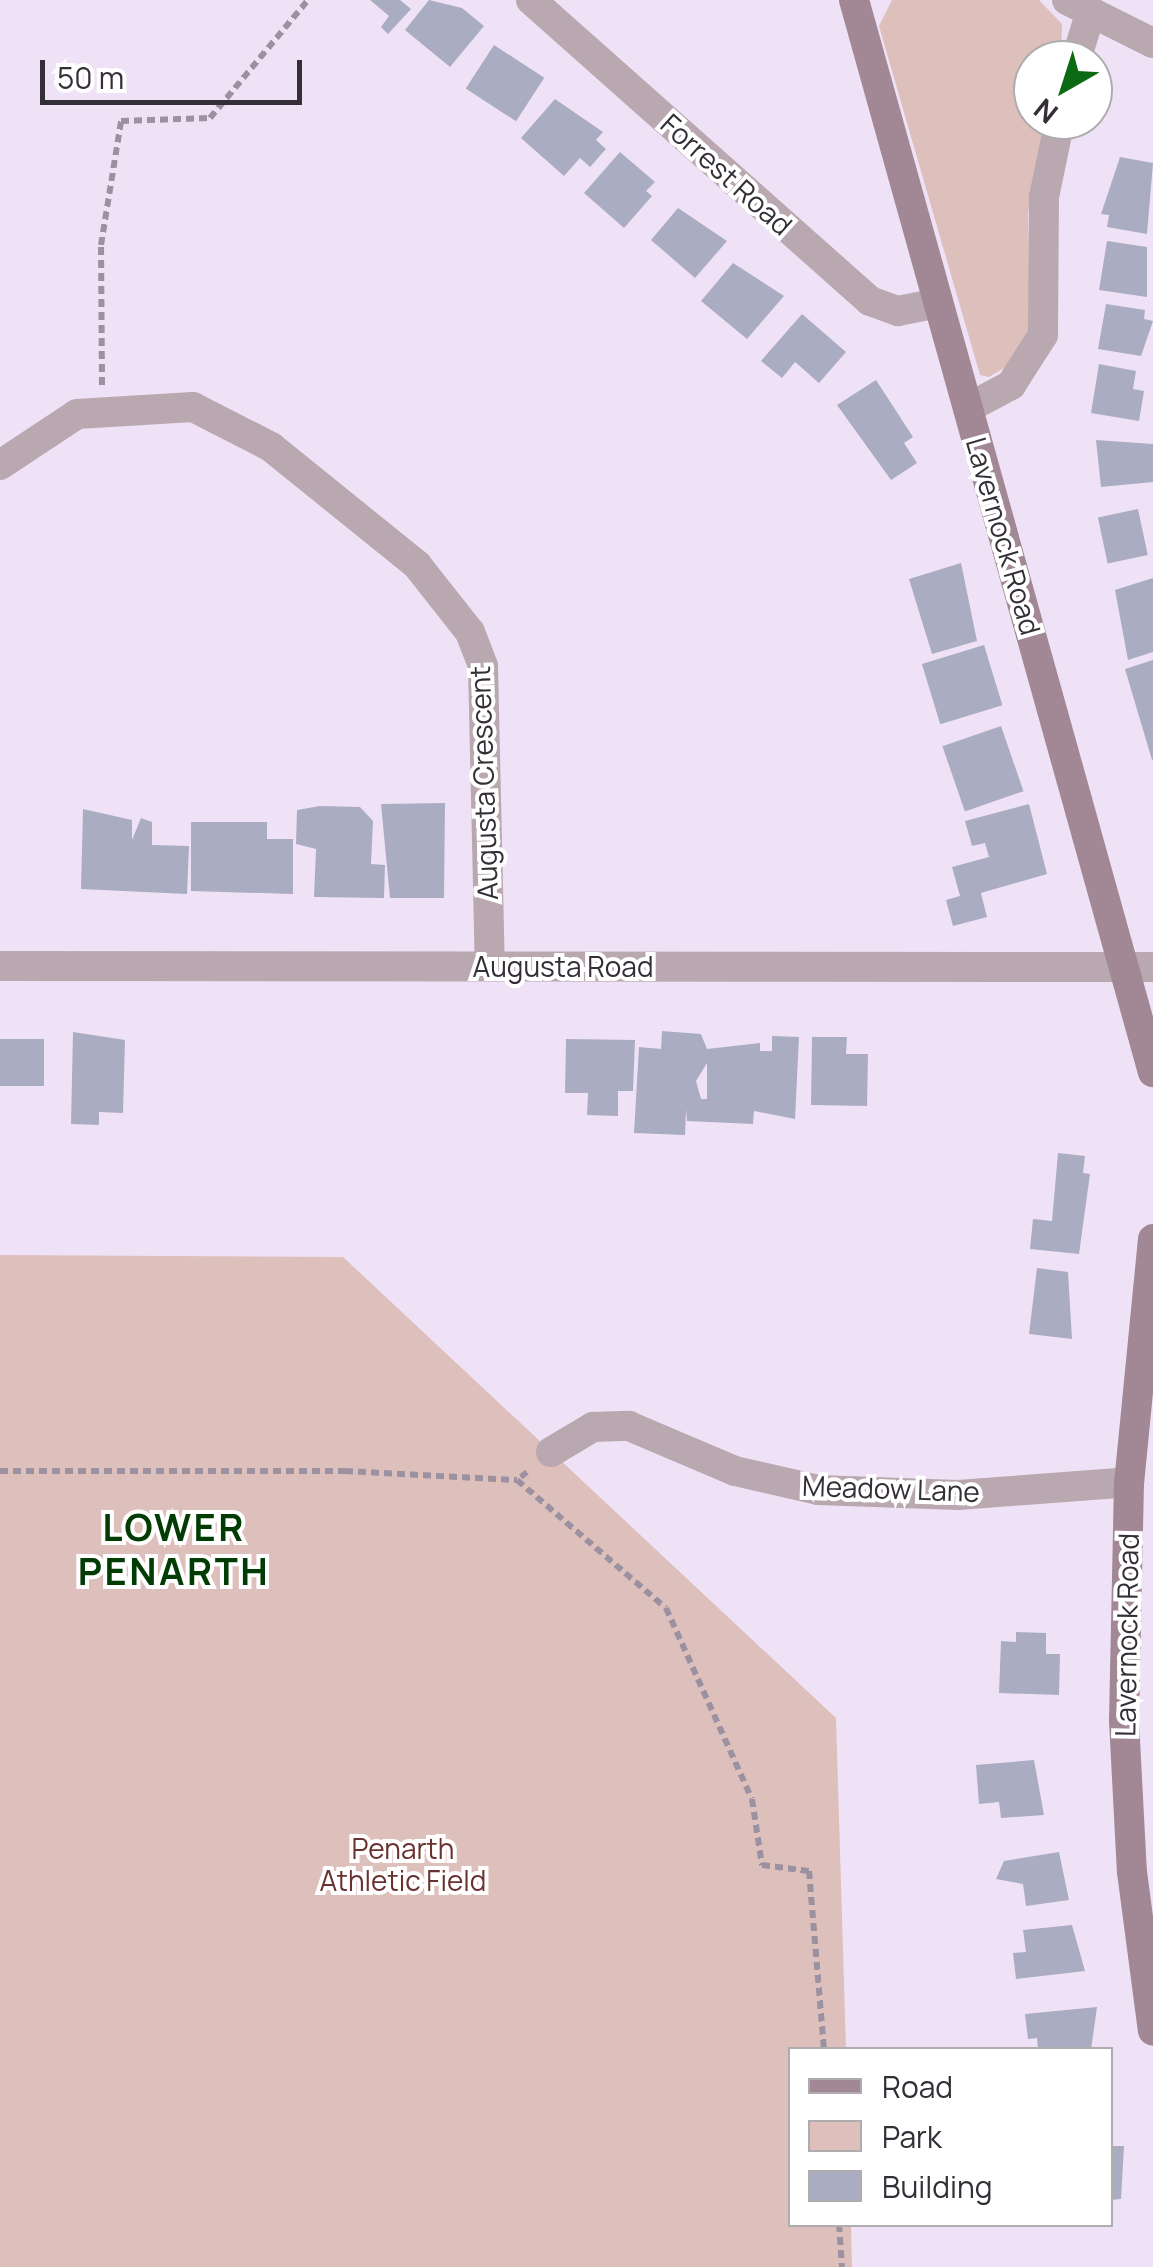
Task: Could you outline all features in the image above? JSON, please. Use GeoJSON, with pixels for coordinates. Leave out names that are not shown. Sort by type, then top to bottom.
{"type":"FeatureCollection","features":[{"type":"Feature","properties":{"kind":"main road","name":"Lavernock Road"},"geometry":{"type":"LineString","coordinates":[[854,0],[968,408],[1139,966],[1153,1072]]}},
{"type":"Feature","properties":{"kind":"main road","name":"Lavernock Road"},"geometry":{"type":"LineString","coordinates":[[1153,1239],[1129,1482],[1125,1788],[1153,2031]]}},
{"type":"Feature","properties":{"kind":"street","name":"Forrest Road"},"geometry":{"type":"LineString","coordinates":[[530,0],[870,301],[898,311],[938,303]]}},
{"type":"Feature","properties":{"kind":"street"},"geometry":{"type":"LineString","coordinates":[[1077,40],[1079,6],[1153,43]]}},
{"type":"Feature","properties":{"kind":"street"},"geometry":{"type":"LineString","coordinates":[[968,408],[1011,385],[1043,335],[1044,197],[1056,140]]}},
{"type":"Feature","properties":{"kind":"street","name":"Augusta Crescent"},"geometry":{"type":"LineString","coordinates":[[0,465],[77,414],[163,404],[218,415],[394,545],[460,618],[483,666],[490,966]]}},
{"type":"Feature","properties":{"kind":"street","name":"Augusta Road"},"geometry":{"type":"LineString","coordinates":[[0,966],[1139,966]]}},
{"type":"Feature","properties":{"kind":"street","name":"Meadow Lane"},"geometry":{"type":"LineString","coordinates":[[551,1452],[570,1436],[614,1425],[735,1472],[818,1490],[958,1495],[1129,1482]]}},
{"type":"Feature","properties":{"kind":"path"},"geometry":{"type":"LineString","coordinates":[[100,409],[107,326],[102,245],[121,121],[210,118],[308,0]]}},
{"type":"Feature","properties":{"kind":"path"},"geometry":{"type":"LineString","coordinates":[[517,1480],[551,1452]]}},
{"type":"Feature","properties":{"kind":"path"},"geometry":{"type":"LineString","coordinates":[[0,1471],[344,1471],[517,1480],[666,1608],[752,1799],[762,1865],[809,1871],[824,2047]]}},
{"type":"Feature","properties":{"kind":"path"},"geometry":{"type":"LineString","coordinates":[[839,2227],[842,2267]]}},
{"type":"Feature","properties":{"kind":"green space"},"geometry":{"type":"Polygon","coordinates":[[[892,0],[1039,0],[1062,24],[1062,40],[1013,40],[1013,140],[1042,140],[1028,213],[1030,330],[1011,364],[989,377],[980,375],[879,26],[892,0]]]}},
{"type":"Feature","properties":{"kind":"green space","name":"Penarth Athletic Field"},"geometry":{"type":"Polygon","coordinates":[[[0,1255],[343,1257],[836,1718],[846,2047],[788,2047],[788,2227],[851,2227],[852,2267],[0,2267],[0,1255]]]}},
{"type":"Feature","properties":{"kind":"building"},"geometry":{"type":"Polygon","coordinates":[[[370,0],[400,0],[411,9],[388,34],[381,27],[389,16],[370,0]]]}},
{"type":"Feature","properties":{"kind":"building"},"geometry":{"type":"Polygon","coordinates":[[[429,0],[462,8],[484,26],[450,67],[405,30],[429,0]]]}},
{"type":"Feature","properties":{"kind":"building"},"geometry":{"type":"Polygon","coordinates":[[[494,45],[544,78],[516,121],[466,89],[494,45]]]}},
{"type":"Feature","properties":{"kind":"building"},"geometry":{"type":"Polygon","coordinates":[[[555,99],[603,132],[596,140],[606,149],[590,167],[580,158],[564,176],[521,138],[555,99]]]}},
{"type":"Feature","properties":{"kind":"building"},"geometry":{"type":"Polygon","coordinates":[[[620,152],[655,182],[646,191],[652,196],[624,228],[584,193],[620,152]]]}},
{"type":"Feature","properties":{"kind":"building"},"geometry":{"type":"Polygon","coordinates":[[[1120,157],[1153,163],[1147,234],[1107,227],[1109,215],[1101,214],[1120,157]]]}},
{"type":"Feature","properties":{"kind":"building"},"geometry":{"type":"Polygon","coordinates":[[[678,208],[727,241],[695,278],[651,240],[678,208]]]}},
{"type":"Feature","properties":{"kind":"building"},"geometry":{"type":"Polygon","coordinates":[[[1107,241],[1147,247],[1147,297],[1099,290],[1107,241]]]}},
{"type":"Feature","properties":{"kind":"building"},"geometry":{"type":"Polygon","coordinates":[[[733,263],[784,296],[747,339],[701,301],[733,263]]]}},
{"type":"Feature","properties":{"kind":"building"},"geometry":{"type":"Polygon","coordinates":[[[1106,304],[1145,310],[1144,319],[1153,321],[1141,356],[1098,349],[1106,304]]]}},
{"type":"Feature","properties":{"kind":"building"},"geometry":{"type":"Polygon","coordinates":[[[802,314],[846,352],[819,383],[795,362],[782,378],[761,361],[802,314]]]}},
{"type":"Feature","properties":{"kind":"building"},"geometry":{"type":"Polygon","coordinates":[[[1099,364],[1136,371],[1133,389],[1144,391],[1139,421],[1091,413],[1099,364]]]}},
{"type":"Feature","properties":{"kind":"building"},"geometry":{"type":"Polygon","coordinates":[[[876,380],[913,437],[904,443],[917,463],[891,480],[837,405],[876,380]]]}},
{"type":"Feature","properties":{"kind":"building"},"geometry":{"type":"Polygon","coordinates":[[[1096,440],[1153,444],[1153,482],[1101,487],[1096,440]]]}},
{"type":"Feature","properties":{"kind":"building"},"geometry":{"type":"Polygon","coordinates":[[[1138,509],[1148,555],[1108,563],[1098,518],[1138,509]]]}},
{"type":"Feature","properties":{"kind":"building"},"geometry":{"type":"Polygon","coordinates":[[[961,563],[977,641],[932,654],[909,579],[961,563]]]}},
{"type":"Feature","properties":{"kind":"building"},"geometry":{"type":"Polygon","coordinates":[[[1153,578],[1153,652],[1128,660],[1115,590],[1153,578]]]}},
{"type":"Feature","properties":{"kind":"building"},"geometry":{"type":"Polygon","coordinates":[[[984,645],[1002,705],[940,724],[922,664],[984,645]]]}},
{"type":"Feature","properties":{"kind":"building"},"geometry":{"type":"Polygon","coordinates":[[[1153,660],[1153,760],[1152,760],[1125,669],[1153,660]]]}},
{"type":"Feature","properties":{"kind":"building"},"geometry":{"type":"Polygon","coordinates":[[[1001,726],[1023,791],[965,811],[942,746],[1001,726]]]}},
{"type":"Feature","properties":{"kind":"building"},"geometry":{"type":"Polygon","coordinates":[[[445,803],[444,898],[390,898],[381,804],[445,803]]]}},
{"type":"Feature","properties":{"kind":"building"},"geometry":{"type":"Polygon","coordinates":[[[1029,804],[1047,874],[981,893],[987,917],[953,926],[946,900],[960,896],[952,867],[989,857],[985,843],[972,846],[965,821],[1029,804]]]}},
{"type":"Feature","properties":{"kind":"building"},"geometry":{"type":"Polygon","coordinates":[[[360,807],[373,821],[371,864],[385,865],[384,898],[314,897],[316,849],[296,844],[297,810],[360,807]]]}},
{"type":"Feature","properties":{"kind":"building"},"geometry":{"type":"Polygon","coordinates":[[[83,809],[132,820],[132,840],[141,818],[152,822],[152,845],[189,846],[187,894],[81,889],[83,809]]]}},
{"type":"Feature","properties":{"kind":"building"},"geometry":{"type":"Polygon","coordinates":[[[191,822],[267,822],[267,839],[293,839],[293,894],[191,891],[191,822]]]}},
{"type":"Feature","properties":{"kind":"building"},"geometry":{"type":"Polygon","coordinates":[[[662,1031],[701,1034],[707,1049],[760,1043],[760,1051],[772,1051],[772,1036],[799,1037],[795,1119],[754,1111],[753,1124],[687,1121],[686,1109],[685,1135],[634,1133],[639,1047],[661,1049],[662,1031]],[[707,1063],[696,1081],[701,1099],[707,1099],[707,1063]]]}},
{"type":"Feature","properties":{"kind":"building"},"geometry":{"type":"Polygon","coordinates":[[[73,1032],[125,1040],[123,1113],[99,1112],[99,1125],[71,1124],[73,1032]]]}},
{"type":"Feature","properties":{"kind":"building"},"geometry":{"type":"Polygon","coordinates":[[[812,1037],[847,1037],[846,1054],[868,1054],[867,1106],[811,1105],[812,1037]]]}},
{"type":"Feature","properties":{"kind":"building"},"geometry":{"type":"Polygon","coordinates":[[[0,1039],[44,1039],[44,1086],[0,1086],[0,1039]]]}},
{"type":"Feature","properties":{"kind":"building"},"geometry":{"type":"Polygon","coordinates":[[[566,1039],[635,1040],[633,1091],[618,1091],[618,1116],[587,1115],[588,1093],[565,1093],[566,1039]]]}},
{"type":"Feature","properties":{"kind":"building"},"geometry":{"type":"Polygon","coordinates":[[[1058,1153],[1085,1156],[1083,1173],[1090,1174],[1079,1254],[1030,1249],[1033,1219],[1052,1221],[1058,1153]]]}},
{"type":"Feature","properties":{"kind":"building"},"geometry":{"type":"Polygon","coordinates":[[[1037,1268],[1068,1272],[1072,1339],[1029,1334],[1037,1268]]]}},
{"type":"Feature","properties":{"kind":"building"},"geometry":{"type":"Polygon","coordinates":[[[1016,1632],[1046,1633],[1046,1654],[1060,1654],[1059,1695],[999,1693],[1001,1641],[1016,1642],[1016,1632]]]}},
{"type":"Feature","properties":{"kind":"building"},"geometry":{"type":"Polygon","coordinates":[[[1034,1760],[1044,1815],[1001,1818],[999,1802],[979,1804],[976,1765],[1034,1760]]]}},
{"type":"Feature","properties":{"kind":"building"},"geometry":{"type":"Polygon","coordinates":[[[1059,1852],[1069,1900],[1026,1906],[1023,1884],[996,1879],[1004,1861],[1059,1852]]]}},
{"type":"Feature","properties":{"kind":"building"},"geometry":{"type":"Polygon","coordinates":[[[1072,1925],[1085,1971],[1016,1979],[1013,1953],[1026,1952],[1023,1930],[1072,1925]]]}},
{"type":"Feature","properties":{"kind":"building"},"geometry":{"type":"Polygon","coordinates":[[[1097,2007],[1091,2047],[1038,2047],[1037,2038],[1028,2039],[1025,2014],[1097,2007]]]}},
{"type":"Feature","properties":{"kind":"building"},"geometry":{"type":"Polygon","coordinates":[[[1113,2146],[1124,2146],[1121,2199],[1113,2200],[1113,2146]]]}},
{"type":"Feature","properties":{"kind":"district","name":"LOWER PENARTH"},"geometry":{"type":"Point","coordinates":[174,1549]}}]}
